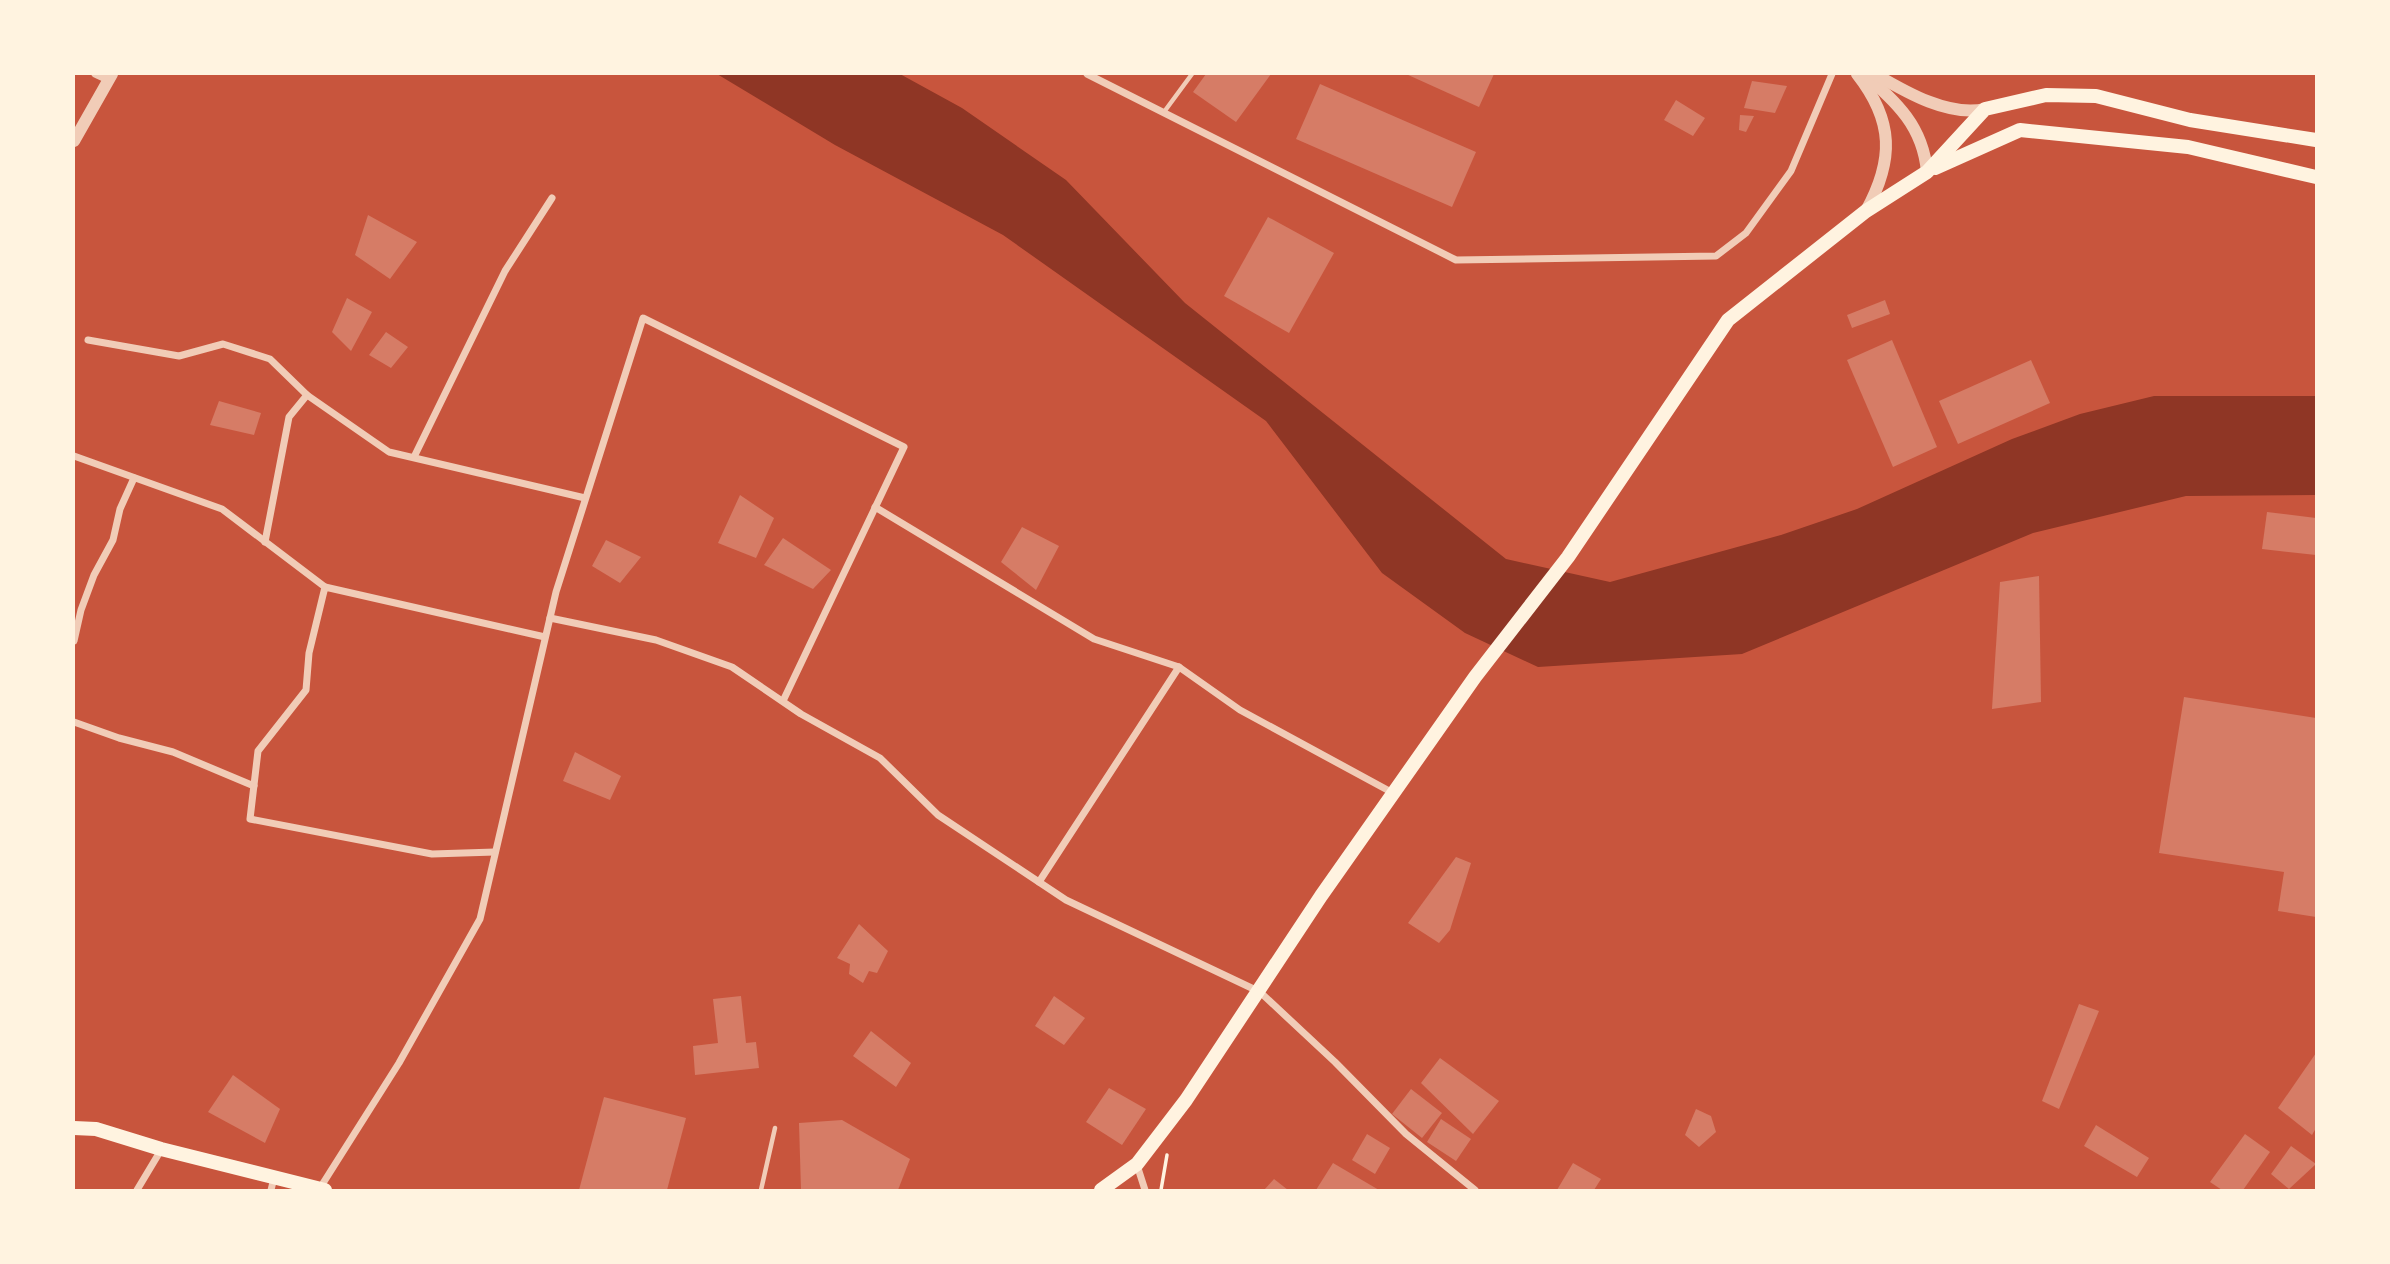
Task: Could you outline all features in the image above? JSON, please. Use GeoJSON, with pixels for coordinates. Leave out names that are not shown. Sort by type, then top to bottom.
{"type":"FeatureCollection","features":[{"type":"Feature","properties":{"kind":"main road"},"geometry":{"type":"LineString","coordinates":[[1927,172],[1985,109],[2046,95],[2096,96],[2190,120],[2316,140]]}},
{"type":"Feature","properties":{"kind":"main road"},"geometry":{"type":"LineString","coordinates":[[1101,1191],[1137,1164],[1186,1100],[1260,992],[1321,896],[1475,677],[1568,557],[1728,320],[1866,211],[1927,172],[2020,130],[2188,147],[2316,177]]}},
{"type":"Feature","properties":{"kind":"main road"},"geometry":{"type":"LineString","coordinates":[[74,1128],[96,1129],[273,1184],[323,1190]]}},
{"type":"Feature","properties":{"kind":"street"},"geometry":{"type":"LineString","coordinates":[[74,141],[110,77],[95,74]]}},
{"type":"Feature","properties":{"kind":"street"},"geometry":{"type":"LineString","coordinates":[[1087,74],[1456,260],[1716,256],[1746,233],[1791,171],[1832,74]]}},
{"type":"Feature","properties":{"kind":"street"},"geometry":{"type":"LineString","coordinates":[[1857,74],[1880,110],[1887,137],[1886,162],[1878,189],[1866,211]]}},
{"type":"Feature","properties":{"kind":"street"},"geometry":{"type":"LineString","coordinates":[[1864,74],[1916,127],[1925,147],[1927,172]]}},
{"type":"Feature","properties":{"kind":"street"},"geometry":{"type":"LineString","coordinates":[[1875,74],[1896,86],[1965,113],[1985,109]]}},
{"type":"Feature","properties":{"kind":"street"},"geometry":{"type":"LineString","coordinates":[[414,457],[505,271],[552,198]]}},
{"type":"Feature","properties":{"kind":"street"},"geometry":{"type":"LineString","coordinates":[[323,1190],[480,919],[550,618],[585,498],[643,318],[904,447],[783,701]]}},
{"type":"Feature","properties":{"kind":"street"},"geometry":{"type":"LineString","coordinates":[[88,340],[178,356],[223,344],[270,359],[307,395],[389,452],[585,498]]}},
{"type":"Feature","properties":{"kind":"street"},"geometry":{"type":"LineString","coordinates":[[265,542],[289,417],[307,395]]}},
{"type":"Feature","properties":{"kind":"street"},"geometry":{"type":"LineString","coordinates":[[74,456],[222,509],[325,587],[545,637]]}},
{"type":"Feature","properties":{"kind":"street"},"geometry":{"type":"LineString","coordinates":[[74,641],[81,610],[94,575],[113,540],[120,509],[134,478]]}},
{"type":"Feature","properties":{"kind":"street"},"geometry":{"type":"LineString","coordinates":[[875,507],[1094,639],[1179,667],[1240,710],[1393,793]]}},
{"type":"Feature","properties":{"kind":"street"},"geometry":{"type":"LineString","coordinates":[[325,587],[309,653],[306,690],[258,751],[250,819],[432,854],[495,852]]}},
{"type":"Feature","properties":{"kind":"street"},"geometry":{"type":"LineString","coordinates":[[550,618],[656,640],[732,667],[783,701],[880,758],[938,815],[1066,900],[1260,992],[1335,1062],[1406,1134],[1475,1191]]}},
{"type":"Feature","properties":{"kind":"street"},"geometry":{"type":"LineString","coordinates":[[1039,882],[1179,667]]}},
{"type":"Feature","properties":{"kind":"street"},"geometry":{"type":"LineString","coordinates":[[74,722],[153,749],[173,752],[254,786]]}},
{"type":"Feature","properties":{"kind":"street"},"geometry":{"type":"LineString","coordinates":[[137,1191],[161,1149]]}},
{"type":"Feature","properties":{"kind":"street"},"geometry":{"type":"LineString","coordinates":[[1137,1164],[1145,1191]]}},
{"type":"Feature","properties":{"kind":"lane"},"geometry":{"type":"LineString","coordinates":[[1164,112],[1192,74]]}},
{"type":"Feature","properties":{"kind":"lane"},"geometry":{"type":"LineString","coordinates":[[761,1191],[775,1128]]}},
{"type":"Feature","properties":{"kind":"shaded area"},"geometry":{"type":"Polygon","coordinates":[[[717,74],[900,74],[962,108],[1066,180],[1185,303],[1506,559],[1610,582],[1781,535],[1857,509],[2012,439],[2080,414],[2154,396],[2316,396],[2316,495],[2186,496],[2033,533],[1742,654],[1538,667],[1465,633],[1382,573],[1266,421],[1003,235],[835,145],[717,74]]]}},
{"type":"Feature","properties":{"kind":"building"},"geometry":{"type":"Polygon","coordinates":[[[1206,74],[1271,74],[1236,122],[1193,92],[1206,74]]]}},
{"type":"Feature","properties":{"kind":"building"},"geometry":{"type":"Polygon","coordinates":[[[1406,74],[1494,74],[1479,107],[1406,74]]]}},
{"type":"Feature","properties":{"kind":"building"},"geometry":{"type":"Polygon","coordinates":[[[1752,81],[1787,86],[1775,113],[1744,108],[1752,81]]]}},
{"type":"Feature","properties":{"kind":"building"},"geometry":{"type":"Polygon","coordinates":[[[1320,84],[1476,152],[1452,207],[1296,139],[1320,84]]]}},
{"type":"Feature","properties":{"kind":"building"},"geometry":{"type":"Polygon","coordinates":[[[1676,100],[1705,118],[1693,136],[1664,120],[1676,100]]]}},
{"type":"Feature","properties":{"kind":"building"},"geometry":{"type":"Polygon","coordinates":[[[1740,115],[1754,116],[1746,132],[1739,130],[1740,115]]]}},
{"type":"Feature","properties":{"kind":"building"},"geometry":{"type":"Polygon","coordinates":[[[368,215],[417,242],[390,279],[355,255],[368,215]]]}},
{"type":"Feature","properties":{"kind":"building"},"geometry":{"type":"Polygon","coordinates":[[[1268,217],[1334,253],[1289,333],[1224,296],[1268,217]]]}},
{"type":"Feature","properties":{"kind":"building"},"geometry":{"type":"Polygon","coordinates":[[[347,298],[372,312],[351,351],[332,332],[347,298]]]}},
{"type":"Feature","properties":{"kind":"building"},"geometry":{"type":"Polygon","coordinates":[[[1885,300],[1890,314],[1852,328],[1847,315],[1885,300]]]}},
{"type":"Feature","properties":{"kind":"building"},"geometry":{"type":"Polygon","coordinates":[[[386,332],[408,347],[391,368],[369,355],[386,332]]]}},
{"type":"Feature","properties":{"kind":"building"},"geometry":{"type":"Polygon","coordinates":[[[1892,340],[1937,447],[1893,467],[1847,360],[1892,340]]]}},
{"type":"Feature","properties":{"kind":"building"},"geometry":{"type":"Polygon","coordinates":[[[2031,360],[2050,403],[1958,444],[1939,401],[2031,360]]]}},
{"type":"Feature","properties":{"kind":"building"},"geometry":{"type":"Polygon","coordinates":[[[219,401],[261,413],[254,435],[210,425],[219,401]]]}},
{"type":"Feature","properties":{"kind":"building"},"geometry":{"type":"Polygon","coordinates":[[[740,495],[774,518],[756,558],[718,543],[740,495]]]}},
{"type":"Feature","properties":{"kind":"building"},"geometry":{"type":"Polygon","coordinates":[[[2267,512],[2316,518],[2316,555],[2262,549],[2267,512]]]}},
{"type":"Feature","properties":{"kind":"building"},"geometry":{"type":"Polygon","coordinates":[[[1022,527],[1059,546],[1036,590],[1001,562],[1022,527]]]}},
{"type":"Feature","properties":{"kind":"building"},"geometry":{"type":"Polygon","coordinates":[[[783,538],[831,570],[813,589],[764,565],[783,538]]]}},
{"type":"Feature","properties":{"kind":"building"},"geometry":{"type":"Polygon","coordinates":[[[606,540],[641,557],[620,583],[592,566],[606,540]]]}},
{"type":"Feature","properties":{"kind":"building"},"geometry":{"type":"Polygon","coordinates":[[[2039,576],[2041,702],[1992,709],[2000,582],[2039,576]]]}},
{"type":"Feature","properties":{"kind":"building"},"geometry":{"type":"Polygon","coordinates":[[[2184,697],[2316,718],[2316,917],[2278,911],[2284,872],[2159,853],[2184,697]]]}},
{"type":"Feature","properties":{"kind":"building"},"geometry":{"type":"Polygon","coordinates":[[[575,752],[621,776],[610,800],[563,781],[575,752]]]}},
{"type":"Feature","properties":{"kind":"building"},"geometry":{"type":"Polygon","coordinates":[[[1456,857],[1471,863],[1450,930],[1439,943],[1408,923],[1456,857]]]}},
{"type":"Feature","properties":{"kind":"building"},"geometry":{"type":"Polygon","coordinates":[[[859,924],[888,951],[877,973],[869,971],[863,983],[849,974],[850,964],[837,958],[859,924]]]}},
{"type":"Feature","properties":{"kind":"building"},"geometry":{"type":"Polygon","coordinates":[[[741,996],[746,1043],[756,1042],[759,1068],[695,1075],[693,1046],[718,1043],[713,999],[741,996]]]}},
{"type":"Feature","properties":{"kind":"building"},"geometry":{"type":"Polygon","coordinates":[[[1054,996],[1085,1018],[1064,1045],[1035,1026],[1054,996]]]}},
{"type":"Feature","properties":{"kind":"building"},"geometry":{"type":"Polygon","coordinates":[[[2079,1004],[2099,1011],[2059,1109],[2042,1101],[2079,1004]]]}},
{"type":"Feature","properties":{"kind":"building"},"geometry":{"type":"Polygon","coordinates":[[[871,1031],[911,1063],[896,1087],[853,1056],[871,1031]]]}},
{"type":"Feature","properties":{"kind":"building"},"geometry":{"type":"Polygon","coordinates":[[[2316,1053],[2316,1128],[2312,1135],[2278,1108],[2316,1053]]]}},
{"type":"Feature","properties":{"kind":"building"},"geometry":{"type":"Polygon","coordinates":[[[1440,1058],[1499,1101],[1473,1134],[1421,1083],[1440,1058]]]}},
{"type":"Feature","properties":{"kind":"building"},"geometry":{"type":"Polygon","coordinates":[[[233,1075],[280,1109],[265,1143],[208,1112],[233,1075]]]}},
{"type":"Feature","properties":{"kind":"building"},"geometry":{"type":"Polygon","coordinates":[[[1109,1088],[1146,1109],[1122,1145],[1086,1122],[1109,1088]]]}},
{"type":"Feature","properties":{"kind":"building"},"geometry":{"type":"Polygon","coordinates":[[[1411,1089],[1442,1113],[1422,1138],[1392,1114],[1411,1089]]]}},
{"type":"Feature","properties":{"kind":"building"},"geometry":{"type":"Polygon","coordinates":[[[604,1097],[686,1118],[667,1190],[579,1190],[604,1097]]]}},
{"type":"Feature","properties":{"kind":"building"},"geometry":{"type":"Polygon","coordinates":[[[1696,1109],[1711,1116],[1716,1132],[1699,1147],[1685,1135],[1696,1109]]]}},
{"type":"Feature","properties":{"kind":"building"},"geometry":{"type":"Polygon","coordinates":[[[1441,1119],[1471,1139],[1456,1161],[1427,1142],[1441,1119]]]}},
{"type":"Feature","properties":{"kind":"building"},"geometry":{"type":"Polygon","coordinates":[[[842,1120],[910,1159],[898,1190],[801,1190],[799,1123],[842,1120]]]}},
{"type":"Feature","properties":{"kind":"building"},"geometry":{"type":"Polygon","coordinates":[[[2096,1125],[2149,1158],[2137,1177],[2084,1146],[2096,1125]]]}},
{"type":"Feature","properties":{"kind":"building"},"geometry":{"type":"Polygon","coordinates":[[[1367,1134],[1390,1148],[1375,1174],[1352,1160],[1367,1134]]]}},
{"type":"Feature","properties":{"kind":"building"},"geometry":{"type":"Polygon","coordinates":[[[2245,1134],[2270,1152],[2243,1190],[2222,1190],[2210,1182],[2245,1134]]]}},
{"type":"Feature","properties":{"kind":"building"},"geometry":{"type":"Polygon","coordinates":[[[2291,1146],[2316,1164],[2289,1189],[2271,1174],[2291,1146]]]}},
{"type":"Feature","properties":{"kind":"building"},"geometry":{"type":"Polygon","coordinates":[[[1333,1163],[1379,1190],[1316,1190],[1333,1163]]]}},
{"type":"Feature","properties":{"kind":"building"},"geometry":{"type":"Polygon","coordinates":[[[1573,1163],[1601,1179],[1594,1190],[1557,1190],[1573,1163]]]}},
{"type":"Feature","properties":{"kind":"building"},"geometry":{"type":"Polygon","coordinates":[[[1274,1179],[1288,1190],[1264,1190],[1274,1179]]]}}]}
